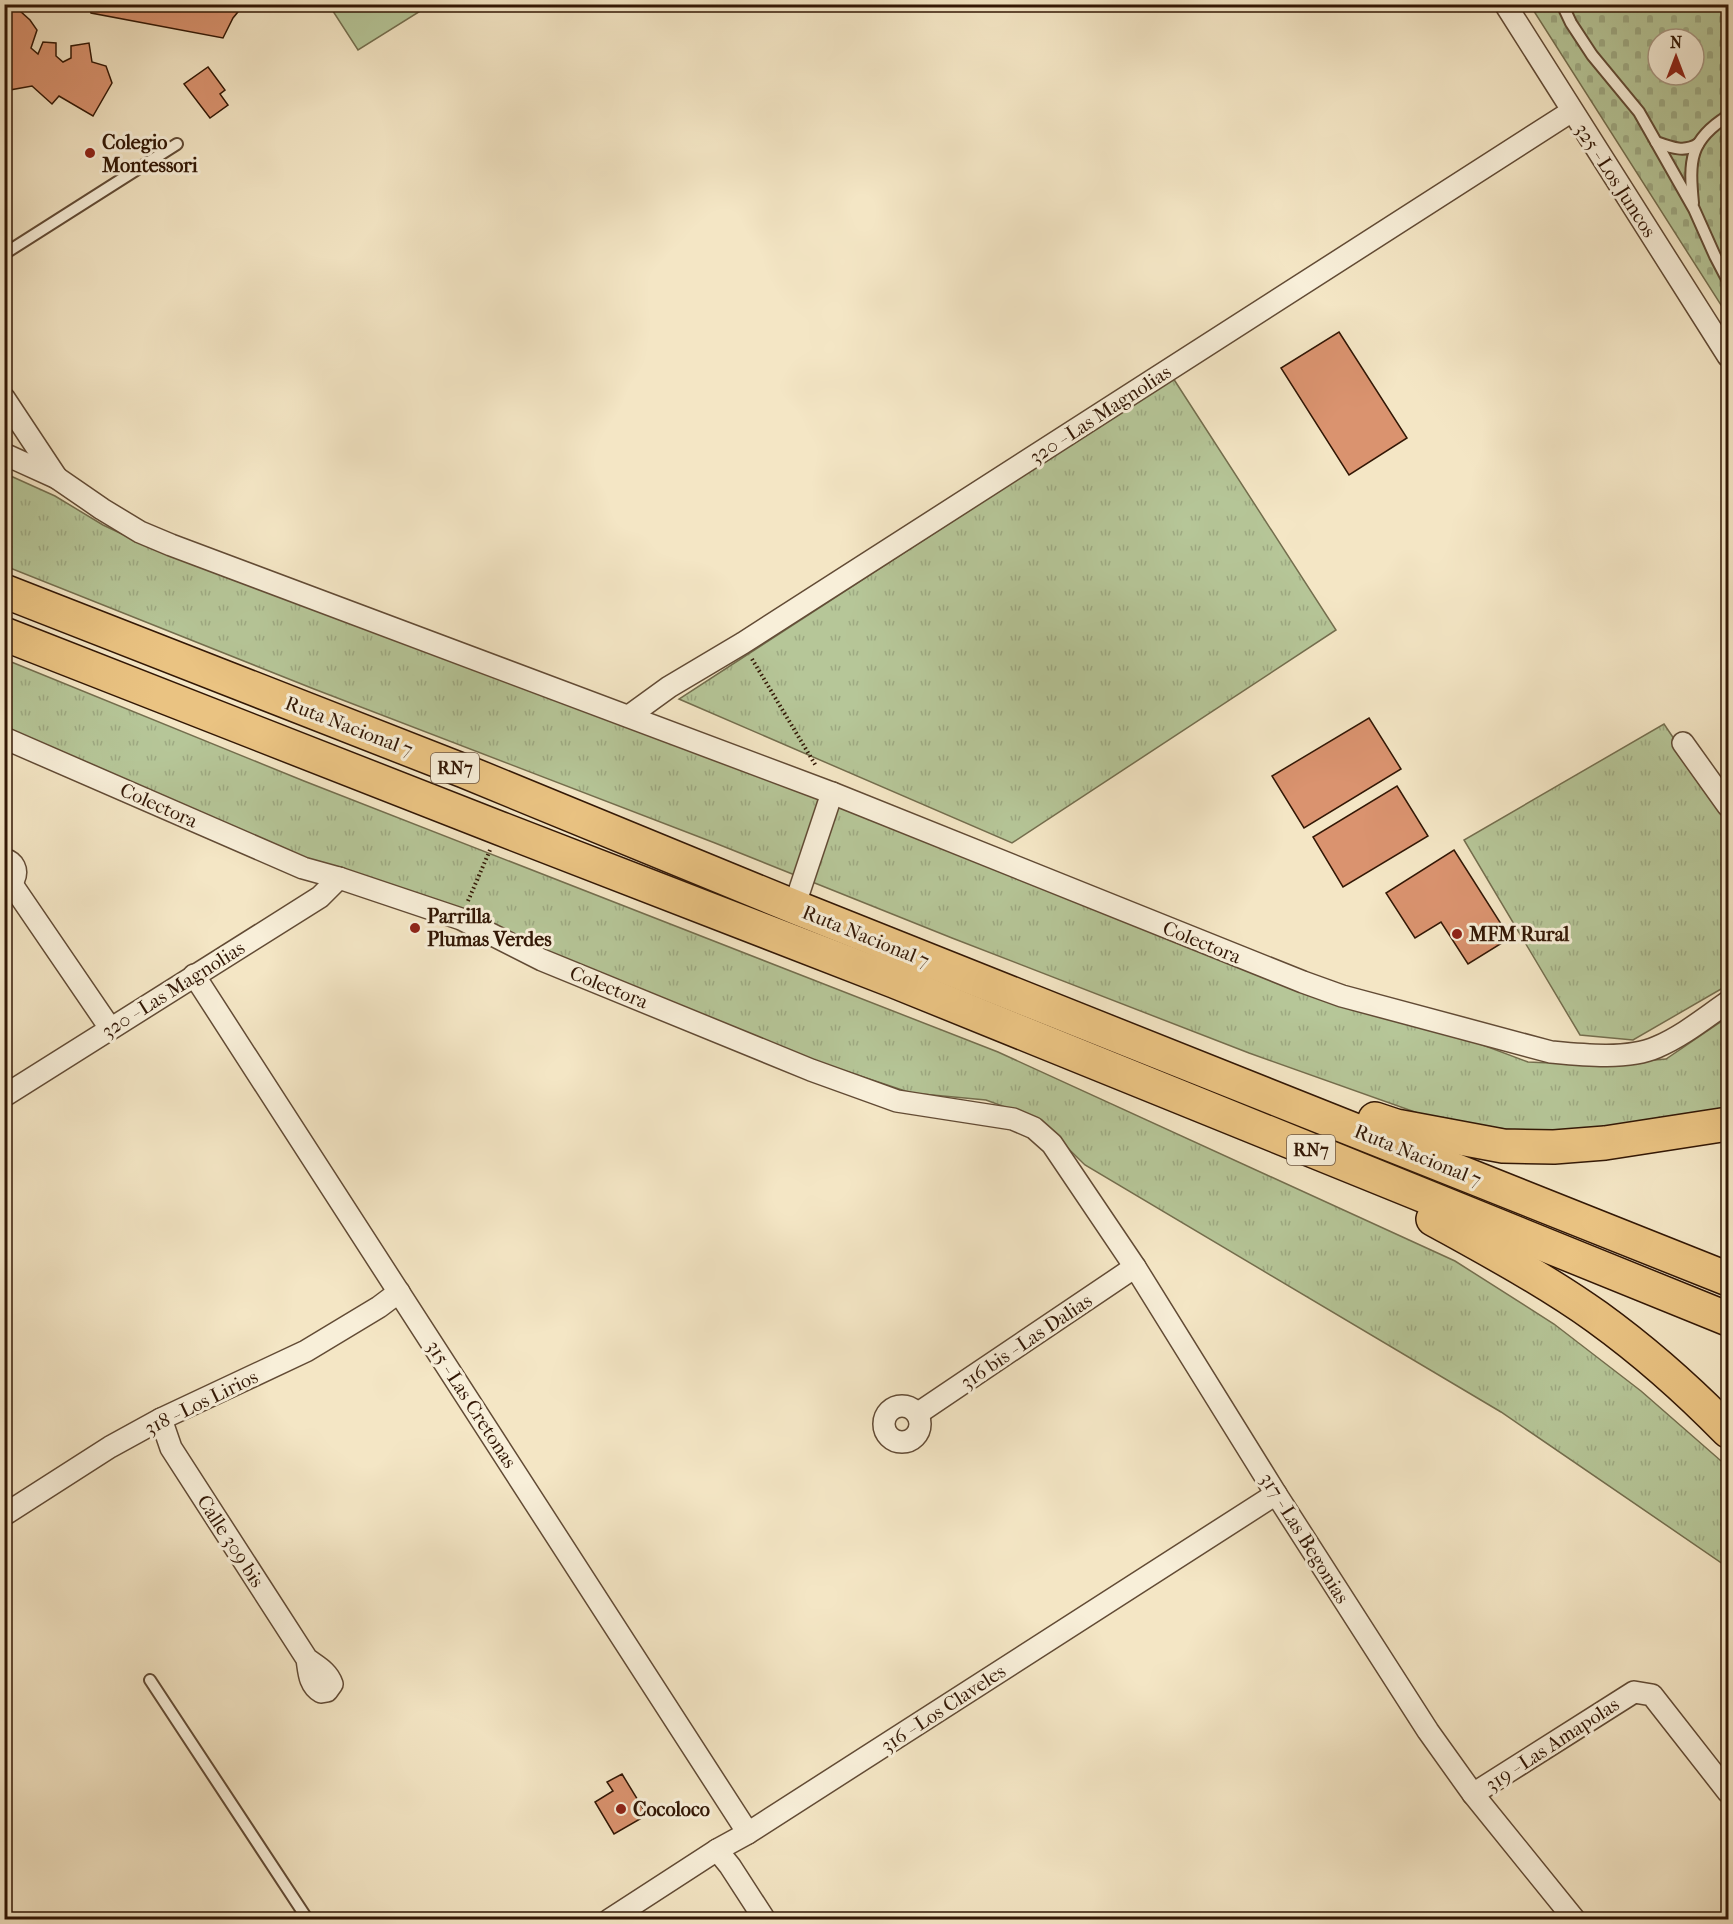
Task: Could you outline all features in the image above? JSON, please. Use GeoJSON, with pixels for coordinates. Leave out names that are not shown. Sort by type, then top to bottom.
{"type":"FeatureCollection","features":[{"type":"Feature","properties":{"kind":"highway","name":"Ruta Nacional 7"},"geometry":{"type":"LineString","coordinates":[[4,591],[464,771],[794,907],[1728,1279]]}},
{"type":"Feature","properties":{"kind":"highway","name":"Ruta Nacional 7"},"geometry":{"type":"LineString","coordinates":[[4,634],[894,981],[1728,1319]]}},
{"type":"Feature","properties":{"kind":"highway"},"geometry":{"type":"LineString","coordinates":[[1242,1084],[1344,1108],[1396,1126],[1503,1146],[1554,1147],[1605,1143],[1728,1124]]}},
{"type":"Feature","properties":{"kind":"highway"},"geometry":{"type":"LineString","coordinates":[[1291,1143],[1540,1279],[1588,1311],[1641,1351],[1706,1408],[1728,1431]]}},
{"type":"Feature","properties":{"kind":"street","name":"325 - Los Juncos"},"geometry":{"type":"LineString","coordinates":[[1505,4],[1728,356]]}},
{"type":"Feature","properties":{"kind":"street","name":"320 - Las Magnolias"},"geometry":{"type":"LineString","coordinates":[[629,716],[669,687],[743,643],[1572,111]]}},
{"type":"Feature","properties":{"kind":"street"},"geometry":{"type":"LineString","coordinates":[[4,398],[57,478]]}},
{"type":"Feature","properties":{"kind":"street","name":"Colectora"},"geometry":{"type":"LineString","coordinates":[[4,454],[57,478],[102,509],[140,531],[161,540],[832,793],[1342,996],[1551,1052],[1583,1055],[1634,1053],[1656,1048],[1728,1002]]}},
{"type":"Feature","properties":{"kind":"street","name":"Colectora"},"geometry":{"type":"LineString","coordinates":[[4,738],[303,868],[461,919],[542,960],[811,1070],[897,1101],[1014,1119],[1034,1128],[1052,1144]]}},
{"type":"Feature","properties":{"kind":"street"},"geometry":{"type":"LineString","coordinates":[[1683,742],[1728,806]]}},
{"type":"Feature","properties":{"kind":"street"},"geometry":{"type":"LineString","coordinates":[[794,907],[832,793]]}},
{"type":"Feature","properties":{"kind":"street"},"geometry":{"type":"LineString","coordinates":[[4,859],[11,862],[16,870],[14,879],[8,884],[110,1028]]}},
{"type":"Feature","properties":{"kind":"street","name":"320 - Las Magnolias"},"geometry":{"type":"LineString","coordinates":[[4,1096],[320,897],[339,878]]}},
{"type":"Feature","properties":{"kind":"street","name":"315 - Las Cretonas"},"geometry":{"type":"LineString","coordinates":[[194,975],[748,1833]]}},
{"type":"Feature","properties":{"kind":"street","name":"317 - Las Begonias"},"geometry":{"type":"LineString","coordinates":[[1052,1144],[1136,1267],[1276,1494],[1428,1731],[1473,1794],[1575,1920]]}},
{"type":"Feature","properties":{"kind":"street","name":"316 bis - Las Dalias"},"geometry":{"type":"LineString","coordinates":[[917,1414],[1136,1267]]}},
{"type":"Feature","properties":{"kind":"street","name":"318 - Los Lirios"},"geometry":{"type":"LineString","coordinates":[[4,1515],[110,1447],[161,1419],[306,1351],[379,1307],[399,1292]]}},
{"type":"Feature","properties":{"kind":"street","name":"Calle 309 bis"},"geometry":{"type":"LineString","coordinates":[[161,1419],[171,1448],[307,1659]]}},
{"type":"Feature","properties":{"kind":"street","name":"316 - Los Claveles"},"geometry":{"type":"LineString","coordinates":[[609,1920],[1276,1494]]}},
{"type":"Feature","properties":{"kind":"street","name":"319 - Las Amapolas"},"geometry":{"type":"LineString","coordinates":[[1473,1794],[1634,1692],[1652,1695],[1728,1792]]}},
{"type":"Feature","properties":{"kind":"street"},"geometry":{"type":"LineString","coordinates":[[717,1850],[765,1920]]}},
{"type":"Feature","properties":{"kind":"lane"},"geometry":{"type":"LineString","coordinates":[[1562,4],[1571,23],[1592,55],[1639,112],[1694,209],[1728,280]]}},
{"type":"Feature","properties":{"kind":"lane"},"geometry":{"type":"LineString","coordinates":[[1656,142],[1681,149],[1691,148],[1717,123],[1728,116]]}},
{"type":"Feature","properties":{"kind":"lane"},"geometry":{"type":"LineString","coordinates":[[1694,209],[1690,170],[1694,152],[1704,137]]}},
{"type":"Feature","properties":{"kind":"lane"},"geometry":{"type":"LineString","coordinates":[[4,254],[177,144]]}},
{"type":"Feature","properties":{"kind":"lane"},"geometry":{"type":"LineString","coordinates":[[150,1680],[308,1920]]}},
{"type":"Feature","properties":{"kind":"path"},"geometry":{"type":"LineString","coordinates":[[743,643],[832,793]]}},
{"type":"Feature","properties":{"kind":"path"},"geometry":{"type":"LineString","coordinates":[[461,919],[499,828]]}},
{"type":"Feature","properties":{"kind":"green space"},"geometry":{"type":"Polygon","coordinates":[[[329,5],[430,5],[358,50],[329,5]]]}},
{"type":"Feature","properties":{"kind":"green space"},"geometry":{"type":"Polygon","coordinates":[[[1530,5],[1728,5],[1728,316],[1530,5]]]}},
{"type":"Feature","properties":{"kind":"green space"},"geometry":{"type":"Polygon","coordinates":[[[1173,378],[1336,630],[1012,843],[679,699],[1173,378]]]}},
{"type":"Feature","properties":{"kind":"green space"},"geometry":{"type":"Polygon","coordinates":[[[4,473],[55,496],[103,525],[158,551],[226,577],[410,637],[951,846],[1528,1062],[1596,1065],[1666,1059],[1728,1017],[1728,1110],[1569,1136],[1443,1122],[1249,1053],[715,843],[314,689],[5,566],[4,473]]]}},
{"type":"Feature","properties":{"kind":"green space"},"geometry":{"type":"Polygon","coordinates":[[[4,659],[304,781],[998,1052],[1455,1261],[1554,1324],[1641,1391],[1728,1467],[1728,1565],[1723,1564],[1501,1412],[1085,1165],[1038,1119],[986,1100],[911,1093],[786,1051],[290,856],[5,730],[4,659]]]}},
{"type":"Feature","properties":{"kind":"green space"},"geometry":{"type":"Polygon","coordinates":[[[1664,724],[1728,819],[1728,985],[1633,1040],[1580,1035],[1464,840],[1664,724]]]}},
{"type":"Feature","properties":{"kind":"building"},"geometry":{"type":"Polygon","coordinates":[[[4,4],[18,4],[19,10],[37,30],[31,48],[38,54],[43,42],[56,43],[56,56],[63,62],[71,58],[71,46],[89,43],[92,62],[106,66],[112,83],[93,116],[59,96],[52,104],[32,86],[4,91],[4,4]]]}},
{"type":"Feature","properties":{"kind":"building"},"geometry":{"type":"Polygon","coordinates":[[[88,4],[152,4],[168,11],[174,4],[241,4],[242,7],[233,18],[223,38],[91,13],[88,4]]]}},
{"type":"Feature","properties":{"kind":"building"},"geometry":{"type":"Polygon","coordinates":[[[208,67],[225,90],[220,94],[228,105],[210,118],[184,84],[208,67]]]}},
{"type":"Feature","properties":{"kind":"building"},"geometry":{"type":"Polygon","coordinates":[[[1339,332],[1407,438],[1349,475],[1281,368],[1339,332]]]}},
{"type":"Feature","properties":{"kind":"building"},"geometry":{"type":"Polygon","coordinates":[[[1369,718],[1401,769],[1304,828],[1272,776],[1369,718]]]}},
{"type":"Feature","properties":{"kind":"building"},"geometry":{"type":"Polygon","coordinates":[[[1397,786],[1428,836],[1343,887],[1313,837],[1397,786]]]}},
{"type":"Feature","properties":{"kind":"building"},"geometry":{"type":"Polygon","coordinates":[[[1454,850],[1510,938],[1468,964],[1441,922],[1415,938],[1386,893],[1454,850]]]}},
{"type":"Feature","properties":{"kind":"building","name":"Cocoloco"},"geometry":{"type":"Polygon","coordinates":[[[622,1774],[647,1815],[614,1834],[595,1802],[613,1791],[607,1782],[622,1774]]]}},
{"type":"Feature","properties":{"kind":"place","name":"Colegio Montessori"},"geometry":{"type":"Point","coordinates":[90,153]}},
{"type":"Feature","properties":{"kind":"place","name":"Parrilla Plumas Verdes"},"geometry":{"type":"Point","coordinates":[415,928]}},
{"type":"Feature","properties":{"kind":"place","name":"MFM Rural"},"geometry":{"type":"Point","coordinates":[1457,934]}},
{"type":"Feature","properties":{"kind":"place","name":"Cocoloco"},"geometry":{"type":"Point","coordinates":[621,1809]}}]}
